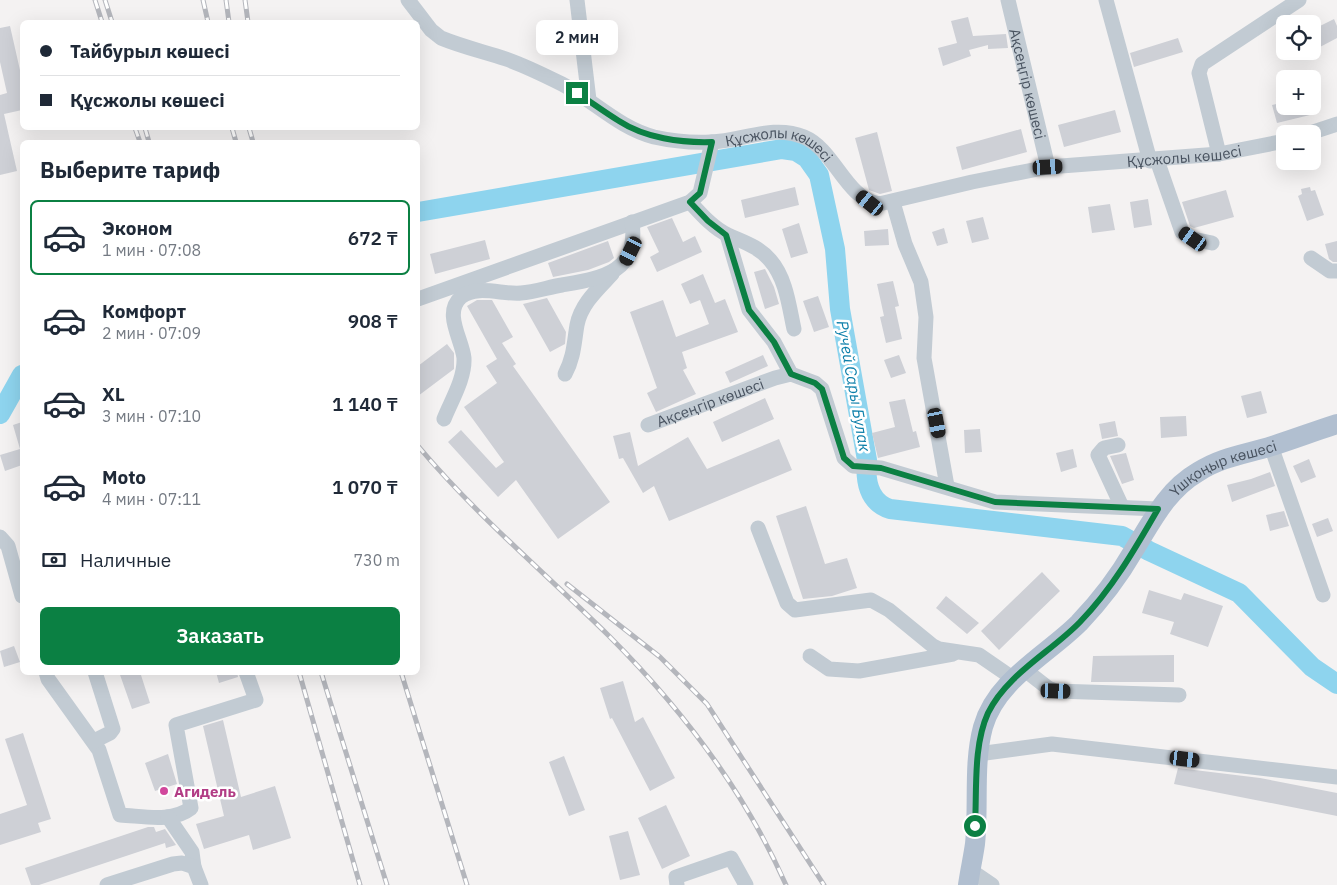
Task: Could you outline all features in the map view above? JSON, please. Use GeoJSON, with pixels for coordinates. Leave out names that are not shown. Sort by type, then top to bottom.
{"type":"FeatureCollection","features":[{"type":"Feature","properties":{"kind":"main road","name":"Үшқоңыр көшесі"},"geometry":{"type":"LineString","coordinates":[[969,878],[975,844],[978,754],[983,727],[994,703],[1019,675],[1066,636],[1093,608],[1138,543],[1158,509],[1177,488],[1197,472],[1224,458],[1271,446],[1337,424]]}},
{"type":"Feature","properties":{"kind":"street","name":"Құсжолы көшесі"},"geometry":{"type":"LineString","coordinates":[[408,0],[431,30],[441,38],[523,65],[589,100],[620,122],[653,136],[696,143],[777,131],[806,138],[825,153],[855,190],[870,203],[893,202],[972,182],[1048,167],[1153,161],[1219,154],[1276,143]]}},
{"type":"Feature","properties":{"kind":"street"},"geometry":{"type":"LineString","coordinates":[[577,0],[589,100]]}},
{"type":"Feature","properties":{"kind":"street","name":"Ақсеңгір көшесі"},"geometry":{"type":"LineString","coordinates":[[1008,0],[1048,167]]}},
{"type":"Feature","properties":{"kind":"street"},"geometry":{"type":"LineString","coordinates":[[1106,0],[1153,161],[1182,232],[1193,239],[1212,243]]}},
{"type":"Feature","properties":{"kind":"street"},"geometry":{"type":"LineString","coordinates":[[1219,154],[1200,69],[1202,64],[1299,0]]}},
{"type":"Feature","properties":{"kind":"street"},"geometry":{"type":"LineString","coordinates":[[1321,129],[1337,124]]}},
{"type":"Feature","properties":{"kind":"street"},"geometry":{"type":"LineString","coordinates":[[420,298],[502,271],[690,202],[700,193],[712,142]]}},
{"type":"Feature","properties":{"kind":"street"},"geometry":{"type":"LineString","coordinates":[[690,202],[708,221],[726,235],[747,241],[771,260],[784,286],[794,329]]}},
{"type":"Feature","properties":{"kind":"street"},"geometry":{"type":"LineString","coordinates":[[893,202],[905,244],[921,282],[926,317],[924,358],[947,486]]}},
{"type":"Feature","properties":{"kind":"street"},"geometry":{"type":"LineString","coordinates":[[565,374],[572,360],[581,313],[587,302],[626,261],[631,251],[632,222]]}},
{"type":"Feature","properties":{"kind":"street"},"geometry":{"type":"LineString","coordinates":[[726,235],[749,310],[774,342],[791,374],[815,383],[822,389],[844,458],[853,466],[881,468],[947,486],[995,502],[1071,507],[1158,509]]}},
{"type":"Feature","properties":{"kind":"street"},"geometry":{"type":"LineString","coordinates":[[1311,258],[1330,271],[1337,271]]}},
{"type":"Feature","properties":{"kind":"street"},"geometry":{"type":"LineString","coordinates":[[444,419],[463,372],[464,358],[453,314],[455,305],[461,298],[470,292],[482,291],[521,293],[581,282],[615,271]]}},
{"type":"Feature","properties":{"kind":"street","name":"Ақсеңгір көшесі"},"geometry":{"type":"LineString","coordinates":[[648,425],[775,378],[791,374]]}},
{"type":"Feature","properties":{"kind":"street"},"geometry":{"type":"LineString","coordinates":[[1118,445],[1104,448],[1098,455],[1122,507]]}},
{"type":"Feature","properties":{"kind":"street"},"geometry":{"type":"LineString","coordinates":[[1271,446],[1323,595]]}},
{"type":"Feature","properties":{"kind":"street"},"geometry":{"type":"LineString","coordinates":[[758,528],[788,603],[795,610],[871,600],[889,610],[933,646],[979,655],[1056,691],[1179,695]]}},
{"type":"Feature","properties":{"kind":"street"},"geometry":{"type":"LineString","coordinates":[[10,543],[20,587]]}},
{"type":"Feature","properties":{"kind":"street"},"geometry":{"type":"LineString","coordinates":[[810,656],[829,669],[859,671],[969,652]]}},
{"type":"Feature","properties":{"kind":"street"},"geometry":{"type":"LineString","coordinates":[[47,675],[94,740],[120,815],[168,818],[184,813],[191,808],[176,725],[256,700],[247,675]]}},
{"type":"Feature","properties":{"kind":"street"},"geometry":{"type":"LineString","coordinates":[[94,740],[110,733],[113,729],[96,675]]}},
{"type":"Feature","properties":{"kind":"street"},"geometry":{"type":"LineString","coordinates":[[978,754],[1052,744],[1337,777]]}},
{"type":"Feature","properties":{"kind":"street"},"geometry":{"type":"LineString","coordinates":[[168,818],[192,852],[194,867],[201,885]]}},
{"type":"Feature","properties":{"kind":"street"},"geometry":{"type":"LineString","coordinates":[[677,885],[676,877],[732,858],[746,885]]}},
{"type":"Feature","properties":{"kind":"street"},"geometry":{"type":"LineString","coordinates":[[107,885],[173,864],[182,863],[194,867]]}},
{"type":"Feature","properties":{"kind":"street"},"geometry":{"type":"LineString","coordinates":[[969,878],[992,885]]}},
{"type":"Feature","properties":{"kind":"building"},"geometry":{"type":"Polygon","coordinates":[[[968,17],[973,36],[1006,34],[1008,48],[988,49],[988,45],[969,50],[971,56],[943,66],[938,48],[957,43],[951,21],[968,17]]]}},
{"type":"Feature","properties":{"kind":"building"},"geometry":{"type":"Polygon","coordinates":[[[1334,19],[1337,26],[1337,38],[1321,46],[1321,26],[1334,19]]]}},
{"type":"Feature","properties":{"kind":"building"},"geometry":{"type":"Polygon","coordinates":[[[10,26],[20,70],[20,110],[4,114],[17,171],[0,175],[0,95],[7,93],[0,62],[0,28],[10,26]]]}},
{"type":"Feature","properties":{"kind":"building"},"geometry":{"type":"Polygon","coordinates":[[[1178,38],[1183,52],[1134,67],[1130,53],[1178,38]]]}},
{"type":"Feature","properties":{"kind":"building"},"geometry":{"type":"Polygon","coordinates":[[[1276,104],[1276,115],[1310,115],[1277,123],[1272,105],[1276,104]]]}},
{"type":"Feature","properties":{"kind":"building"},"geometry":{"type":"Polygon","coordinates":[[[1115,110],[1121,132],[1064,147],[1058,125],[1115,110]]]}},
{"type":"Feature","properties":{"kind":"building"},"geometry":{"type":"Polygon","coordinates":[[[1021,129],[1027,152],[962,170],[956,147],[1021,129]]]}},
{"type":"Feature","properties":{"kind":"building"},"geometry":{"type":"Polygon","coordinates":[[[877,132],[892,191],[880,194],[869,190],[855,138],[877,132]]]}},
{"type":"Feature","properties":{"kind":"building"},"geometry":{"type":"Polygon","coordinates":[[[795,187],[799,205],[745,218],[741,200],[795,187]]]}},
{"type":"Feature","properties":{"kind":"building"},"geometry":{"type":"Polygon","coordinates":[[[1310,187],[1311,191],[1315,190],[1324,215],[1307,221],[1298,196],[1302,194],[1301,189],[1310,187]]]}},
{"type":"Feature","properties":{"kind":"building"},"geometry":{"type":"Polygon","coordinates":[[[1226,190],[1234,217],[1194,228],[1190,226],[1182,202],[1226,190]]]}},
{"type":"Feature","properties":{"kind":"building"},"geometry":{"type":"Polygon","coordinates":[[[1148,199],[1152,225],[1134,228],[1130,202],[1148,199]]]}},
{"type":"Feature","properties":{"kind":"building"},"geometry":{"type":"Polygon","coordinates":[[[1110,204],[1115,230],[1092,233],[1088,207],[1110,204]]]}},
{"type":"Feature","properties":{"kind":"building"},"geometry":{"type":"Polygon","coordinates":[[[983,217],[989,239],[972,243],[966,221],[983,217]]]}},
{"type":"Feature","properties":{"kind":"building"},"geometry":{"type":"Polygon","coordinates":[[[672,218],[683,242],[695,236],[702,252],[657,272],[650,257],[659,252],[647,227],[672,218]]]}},
{"type":"Feature","properties":{"kind":"building"},"geometry":{"type":"Polygon","coordinates":[[[799,223],[808,253],[791,258],[782,229],[799,223]]]}},
{"type":"Feature","properties":{"kind":"building"},"geometry":{"type":"Polygon","coordinates":[[[944,228],[948,243],[937,246],[932,232],[944,228]]]}},
{"type":"Feature","properties":{"kind":"building"},"geometry":{"type":"Polygon","coordinates":[[[888,229],[889,245],[865,246],[864,231],[888,229]]]}},
{"type":"Feature","properties":{"kind":"building"},"geometry":{"type":"Polygon","coordinates":[[[485,240],[490,259],[435,274],[430,254],[485,240]]]}},
{"type":"Feature","properties":{"kind":"building"},"geometry":{"type":"Polygon","coordinates":[[[608,241],[614,258],[609,262],[588,270],[553,277],[548,263],[608,241]]]}},
{"type":"Feature","properties":{"kind":"building"},"geometry":{"type":"Polygon","coordinates":[[[1337,241],[1337,262],[1333,262],[1329,259],[1325,244],[1337,241]]]}},
{"type":"Feature","properties":{"kind":"building"},"geometry":{"type":"Polygon","coordinates":[[[765,269],[774,287],[779,304],[765,309],[754,272],[765,269]]]}},
{"type":"Feature","properties":{"kind":"building"},"geometry":{"type":"Polygon","coordinates":[[[703,274],[715,303],[725,299],[738,332],[682,352],[687,368],[683,370],[696,394],[656,412],[647,393],[657,388],[630,312],[663,300],[676,337],[709,324],[700,300],[690,304],[681,284],[703,274]]]}},
{"type":"Feature","properties":{"kind":"building"},"geometry":{"type":"Polygon","coordinates":[[[893,281],[899,306],[895,307],[902,339],[886,343],[880,317],[884,316],[877,284],[893,281]]]}},
{"type":"Feature","properties":{"kind":"building"},"geometry":{"type":"Polygon","coordinates":[[[818,296],[829,327],[814,332],[803,301],[818,296]]]}},
{"type":"Feature","properties":{"kind":"building"},"geometry":{"type":"Polygon","coordinates":[[[547,298],[566,332],[565,344],[550,352],[523,304],[547,298]]]}},
{"type":"Feature","properties":{"kind":"building"},"geometry":{"type":"Polygon","coordinates":[[[477,300],[492,300],[513,337],[502,343],[516,364],[513,366],[610,502],[558,539],[516,480],[498,497],[448,442],[461,430],[496,468],[504,462],[464,407],[497,383],[486,366],[497,359],[467,306],[477,300]]]}},
{"type":"Feature","properties":{"kind":"building"},"geometry":{"type":"Polygon","coordinates":[[[447,344],[454,353],[454,369],[420,394],[420,364],[447,344]]]}},
{"type":"Feature","properties":{"kind":"building"},"geometry":{"type":"Polygon","coordinates":[[[763,355],[768,366],[730,383],[725,372],[763,355]]]}},
{"type":"Feature","properties":{"kind":"building"},"geometry":{"type":"Polygon","coordinates":[[[899,355],[906,373],[891,378],[884,360],[899,355]]]}},
{"type":"Feature","properties":{"kind":"building"},"geometry":{"type":"Polygon","coordinates":[[[1261,391],[1267,413],[1247,418],[1241,396],[1261,391]]]}},
{"type":"Feature","properties":{"kind":"building"},"geometry":{"type":"Polygon","coordinates":[[[765,398],[774,419],[722,442],[713,422],[765,398]]]}},
{"type":"Feature","properties":{"kind":"building"},"geometry":{"type":"Polygon","coordinates":[[[905,399],[913,432],[916,431],[920,447],[878,458],[872,433],[895,427],[889,402],[905,399]]]}},
{"type":"Feature","properties":{"kind":"building"},"geometry":{"type":"Polygon","coordinates":[[[1186,416],[1187,436],[1161,438],[1160,417],[1186,416]]]}},
{"type":"Feature","properties":{"kind":"building"},"geometry":{"type":"Polygon","coordinates":[[[1115,421],[1118,436],[1102,439],[1099,424],[1115,421]]]}},
{"type":"Feature","properties":{"kind":"building"},"geometry":{"type":"Polygon","coordinates":[[[20,423],[20,449],[13,425],[20,423]]]}},
{"type":"Feature","properties":{"kind":"building"},"geometry":{"type":"Polygon","coordinates":[[[980,429],[982,452],[965,453],[964,430],[980,429]]]}},
{"type":"Feature","properties":{"kind":"building"},"geometry":{"type":"Polygon","coordinates":[[[630,432],[638,466],[688,437],[707,469],[779,439],[792,470],[669,521],[654,486],[643,493],[623,458],[619,459],[613,436],[630,432]]]}},
{"type":"Feature","properties":{"kind":"building"},"geometry":{"type":"Polygon","coordinates":[[[20,449],[20,466],[5,471],[0,455],[20,449]]]}},
{"type":"Feature","properties":{"kind":"building"},"geometry":{"type":"Polygon","coordinates":[[[1073,449],[1077,467],[1061,472],[1056,453],[1073,449]]]}},
{"type":"Feature","properties":{"kind":"building"},"geometry":{"type":"Polygon","coordinates":[[[1126,453],[1134,480],[1122,484],[1110,456],[1126,453]]]}},
{"type":"Feature","properties":{"kind":"building"},"geometry":{"type":"Polygon","coordinates":[[[1309,459],[1316,477],[1301,483],[1293,466],[1309,459]]]}},
{"type":"Feature","properties":{"kind":"building"},"geometry":{"type":"Polygon","coordinates":[[[1270,472],[1275,486],[1232,502],[1227,485],[1270,472]]]}},
{"type":"Feature","properties":{"kind":"building"},"geometry":{"type":"Polygon","coordinates":[[[806,506],[825,564],[847,558],[857,588],[832,596],[803,599],[776,516],[806,506]]]}},
{"type":"Feature","properties":{"kind":"building"},"geometry":{"type":"Polygon","coordinates":[[[1284,511],[1289,526],[1270,531],[1266,515],[1284,511]]]}},
{"type":"Feature","properties":{"kind":"building"},"geometry":{"type":"Polygon","coordinates":[[[1328,518],[1333,531],[1317,537],[1312,524],[1328,518]]]}},
{"type":"Feature","properties":{"kind":"building"},"geometry":{"type":"Polygon","coordinates":[[[1042,572],[1060,591],[999,650],[981,631],[1042,572]]]}},
{"type":"Feature","properties":{"kind":"building"},"geometry":{"type":"Polygon","coordinates":[[[1149,590],[1181,600],[1184,593],[1223,606],[1208,647],[1170,634],[1174,622],[1142,613],[1149,590]]]}},
{"type":"Feature","properties":{"kind":"building"},"geometry":{"type":"Polygon","coordinates":[[[946,596],[979,623],[967,634],[936,608],[946,596]]]}},
{"type":"Feature","properties":{"kind":"building"},"geometry":{"type":"Polygon","coordinates":[[[14,646],[20,662],[4,667],[0,651],[14,646]]]}},
{"type":"Feature","properties":{"kind":"building"},"geometry":{"type":"Polygon","coordinates":[[[1174,655],[1174,682],[1091,682],[1093,656],[1174,655]]]}},
{"type":"Feature","properties":{"kind":"building"},"geometry":{"type":"Polygon","coordinates":[[[120,675],[141,675],[150,703],[132,709],[120,675]]]}},
{"type":"Feature","properties":{"kind":"building"},"geometry":{"type":"Polygon","coordinates":[[[217,675],[238,675],[238,677],[219,683],[217,675]]]}},
{"type":"Feature","properties":{"kind":"building"},"geometry":{"type":"Polygon","coordinates":[[[623,681],[635,722],[643,717],[675,778],[650,791],[612,718],[610,719],[600,688],[623,681]]]}},
{"type":"Feature","properties":{"kind":"building"},"geometry":{"type":"Polygon","coordinates":[[[223,720],[241,797],[275,786],[291,838],[253,850],[249,835],[204,849],[196,824],[224,816],[203,726],[223,720]]]}},
{"type":"Feature","properties":{"kind":"building"},"geometry":{"type":"Polygon","coordinates":[[[23,733],[51,819],[38,823],[41,832],[0,845],[0,814],[27,805],[5,739],[23,733]]]}},
{"type":"Feature","properties":{"kind":"building"},"geometry":{"type":"Polygon","coordinates":[[[168,754],[177,784],[155,791],[145,763],[168,754]]]}},
{"type":"Feature","properties":{"kind":"building"},"geometry":{"type":"Polygon","coordinates":[[[564,756],[585,810],[569,816],[549,762],[564,756]]]}},
{"type":"Feature","properties":{"kind":"building"},"geometry":{"type":"Polygon","coordinates":[[[1178,768],[1260,778],[1337,793],[1337,816],[1174,784],[1178,768]]]}},
{"type":"Feature","properties":{"kind":"building"},"geometry":{"type":"Polygon","coordinates":[[[666,805],[690,856],[662,869],[638,818],[666,805]]]}},
{"type":"Feature","properties":{"kind":"building"},"geometry":{"type":"Polygon","coordinates":[[[148,827],[154,827],[156,832],[165,829],[176,845],[166,848],[165,843],[39,885],[31,885],[25,868],[148,827]]]}},
{"type":"Feature","properties":{"kind":"building"},"geometry":{"type":"Polygon","coordinates":[[[628,831],[640,875],[620,880],[609,836],[628,831]]]}},
{"type":"Feature","properties":{"kind":"waterway","name":"Ручей Сары Булак"},"geometry":{"type":"LineString","coordinates":[[420,212],[782,149],[796,151],[807,158],[819,175],[835,249],[840,309],[867,460],[869,489],[877,501],[890,509],[1122,536],[1149,551],[1239,593],[1312,667],[1337,684]]}},
{"type":"Feature","properties":{"kind":"waterway","name":"Ручей Сары Булак"},"geometry":{"type":"LineString","coordinates":[[0,414],[20,379]]}},
{"type":"Feature","properties":{"kind":"railway"},"geometry":{"type":"LineString","coordinates":[[95,0],[101,20]]}},
{"type":"Feature","properties":{"kind":"railway"},"geometry":{"type":"LineString","coordinates":[[105,0],[111,20]]}},
{"type":"Feature","properties":{"kind":"railway"},"geometry":{"type":"LineString","coordinates":[[203,0],[208,20]]}},
{"type":"Feature","properties":{"kind":"railway"},"geometry":{"type":"LineString","coordinates":[[226,0],[229,20]]}},
{"type":"Feature","properties":{"kind":"railway"},"geometry":{"type":"LineString","coordinates":[[245,0],[248,20]]}},
{"type":"Feature","properties":{"kind":"railway"},"geometry":{"type":"LineString","coordinates":[[136,130],[139,140]]}},
{"type":"Feature","properties":{"kind":"railway"},"geometry":{"type":"LineString","coordinates":[[146,130],[148,140]]}},
{"type":"Feature","properties":{"kind":"railway"},"geometry":{"type":"LineString","coordinates":[[233,130],[235,140]]}},
{"type":"Feature","properties":{"kind":"railway"},"geometry":{"type":"LineString","coordinates":[[250,130],[252,140]]}},
{"type":"Feature","properties":{"kind":"railway"},"geometry":{"type":"LineString","coordinates":[[420,448],[463,496],[609,636],[661,692],[686,722],[731,784],[770,851],[786,885]]}},
{"type":"Feature","properties":{"kind":"railway"},"geometry":{"type":"LineString","coordinates":[[567,584],[660,657],[707,704],[824,885]]}},
{"type":"Feature","properties":{"kind":"railway"},"geometry":{"type":"LineString","coordinates":[[300,675],[360,885]]}},
{"type":"Feature","properties":{"kind":"railway"},"geometry":{"type":"LineString","coordinates":[[322,675],[387,885]]}},
{"type":"Feature","properties":{"kind":"railway"},"geometry":{"type":"LineString","coordinates":[[402,675],[467,885]]}},
{"type":"Feature","properties":{"kind":"place","name":"Агидель"},"geometry":{"type":"Point","coordinates":[164,791]}},
{"type":"Feature","properties":{"kind":"route"},"geometry":{"type":"LineString","coordinates":[[577,93],[620,122],[653,136],[696,143],[712,142],[700,193],[690,202],[708,221],[726,235],[749,310],[774,342],[791,374],[815,383],[822,389],[844,458],[853,466],[881,468],[947,486],[995,502],[1071,507],[1115,506],[1158,509],[1134,551],[1093,608],[1066,636],[1003,690],[988,713],[983,727],[978,754],[975,826]]}}]}
